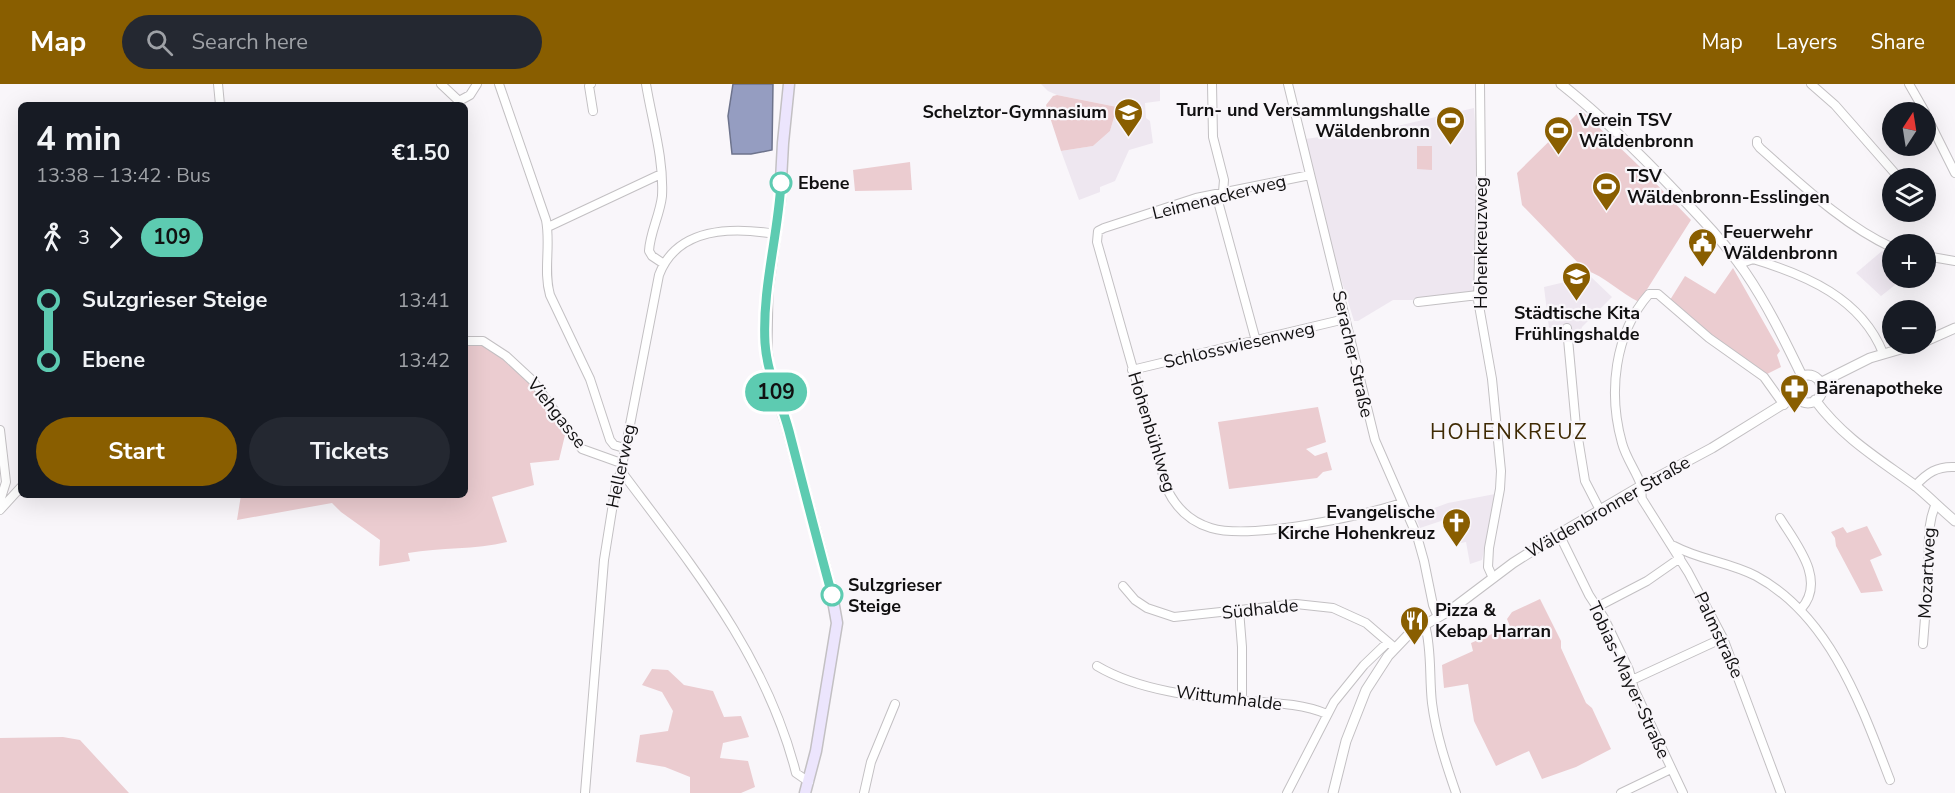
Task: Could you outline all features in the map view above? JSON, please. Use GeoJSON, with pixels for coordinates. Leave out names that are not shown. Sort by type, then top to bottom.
{"type":"FeatureCollection","features":[{"type":"Feature","properties":{"kind":"main road"},"geometry":{"type":"LineString","coordinates":[[789,84],[780,198],[765,323],[768,365],[790,437],[832,595],[837,623],[816,751],[807,787]]}},
{"type":"Feature","properties":{"kind":"street"},"geometry":{"type":"LineString","coordinates":[[218,84],[220,102]]}},
{"type":"Feature","properties":{"kind":"street"},"geometry":{"type":"LineString","coordinates":[[441,84],[459,101],[470,94],[477,84]]}},
{"type":"Feature","properties":{"kind":"street"},"geometry":{"type":"LineString","coordinates":[[499,84],[548,227],[550,295],[590,379],[610,440],[614,445],[624,448]]}},
{"type":"Feature","properties":{"kind":"street"},"geometry":{"type":"LineString","coordinates":[[646,84],[659,149],[661,174],[660,210],[649,250],[655,259],[664,264]]}},
{"type":"Feature","properties":{"kind":"street"},"geometry":{"type":"LineString","coordinates":[[1212,84],[1213,137],[1224,180],[1219,193],[1256,341]]}},
{"type":"Feature","properties":{"kind":"street","name":"Seracher Straße"},"geometry":{"type":"LineString","coordinates":[[1288,84],[1375,440],[1420,545],[1438,617]]}},
{"type":"Feature","properties":{"kind":"street","name":"Hohenkreuzweg"},"geometry":{"type":"LineString","coordinates":[[1480,84],[1481,175],[1478,295],[1495,399],[1501,471],[1489,548],[1488,567],[1493,578]]}},
{"type":"Feature","properties":{"kind":"street"},"geometry":{"type":"LineString","coordinates":[[1561,84],[1593,109],[1629,143],[1708,225],[1739,264],[1778,329],[1802,376]]}},
{"type":"Feature","properties":{"kind":"street"},"geometry":{"type":"LineString","coordinates":[[1811,84],[1822,87],[1890,168]]}},
{"type":"Feature","properties":{"kind":"street"},"geometry":{"type":"LineString","coordinates":[[1909,84],[1919,102]]}},
{"type":"Feature","properties":{"kind":"street"},"geometry":{"type":"LineString","coordinates":[[587,85],[593,111]]}},
{"type":"Feature","properties":{"kind":"street"},"geometry":{"type":"LineString","coordinates":[[1936,136],[1955,173]]}},
{"type":"Feature","properties":{"kind":"street"},"geometry":{"type":"LineString","coordinates":[[1757,141],[1760,148],[1839,215],[1882,242]]}},
{"type":"Feature","properties":{"kind":"street"},"geometry":{"type":"LineString","coordinates":[[548,227],[661,174]]}},
{"type":"Feature","properties":{"kind":"street","name":"Leimenackerweg"},"geometry":{"type":"LineString","coordinates":[[1096,234],[1104,228],[1219,193],[1310,175]]}},
{"type":"Feature","properties":{"kind":"street","name":"Hellerweg"},"geometry":{"type":"LineString","coordinates":[[585,793],[605,553],[616,485],[654,295],[664,264],[678,248],[703,234],[731,231],[775,234]]}},
{"type":"Feature","properties":{"kind":"street","name":"Hohenbühlweg"},"geometry":{"type":"LineString","coordinates":[[1096,234],[1167,489],[1179,508],[1199,523],[1222,530],[1264,529],[1339,519],[1402,502]]}},
{"type":"Feature","properties":{"kind":"street"},"geometry":{"type":"LineString","coordinates":[[1936,258],[1955,261]]}},
{"type":"Feature","properties":{"kind":"street"},"geometry":{"type":"LineString","coordinates":[[1739,264],[1753,259],[1807,278],[1837,296],[1876,335],[1882,350]]}},
{"type":"Feature","properties":{"kind":"street","name":"Palmstraße"},"geometry":{"type":"LineString","coordinates":[[1781,793],[1723,638],[1680,558],[1642,499],[1641,486],[1628,460],[1622,441],[1616,412],[1615,389],[1618,359],[1625,335],[1637,309],[1652,292],[1658,294],[1709,338],[1764,377],[1784,405]]}},
{"type":"Feature","properties":{"kind":"street"},"geometry":{"type":"LineString","coordinates":[[1418,302],[1478,295]]}},
{"type":"Feature","properties":{"kind":"street","name":"Schlosswiesenweg"},"geometry":{"type":"LineString","coordinates":[[1132,370],[1345,319]]}},
{"type":"Feature","properties":{"kind":"street"},"geometry":{"type":"LineString","coordinates":[[1567,328],[1576,426],[1584,481],[1600,510]]}},
{"type":"Feature","properties":{"kind":"street"},"geometry":{"type":"LineString","coordinates":[[1936,337],[1955,328]]}},
{"type":"Feature","properties":{"kind":"street","name":"Viehgasse"},"geometry":{"type":"LineString","coordinates":[[468,341],[483,341],[512,361],[533,381],[582,448],[621,467]]}},
{"type":"Feature","properties":{"kind":"street"},"geometry":{"type":"LineString","coordinates":[[1820,383],[1859,362],[1882,353]]}},
{"type":"Feature","properties":{"kind":"street"},"geometry":{"type":"LineString","coordinates":[[1811,375],[1820,383],[1821,393],[1815,400],[1805,402],[1796,396],[1794,386],[1802,376],[1811,375]]}},
{"type":"Feature","properties":{"kind":"street","name":"Wäldenbronner Straße"},"geometry":{"type":"LineString","coordinates":[[1333,793],[1346,741],[1362,699],[1392,645],[1438,617],[1559,534],[1796,396]]}},
{"type":"Feature","properties":{"kind":"street"},"geometry":{"type":"LineString","coordinates":[[1815,400],[1829,418],[1854,442],[1915,486],[1955,521]]}},
{"type":"Feature","properties":{"kind":"street"},"geometry":{"type":"LineString","coordinates":[[0,430],[6,479],[0,501]]}},
{"type":"Feature","properties":{"kind":"street"},"geometry":{"type":"LineString","coordinates":[[621,467],[726,614],[760,679],[788,743],[796,773],[807,787]]}},
{"type":"Feature","properties":{"kind":"street"},"geometry":{"type":"LineString","coordinates":[[1915,486],[1931,471],[1955,467]]}},
{"type":"Feature","properties":{"kind":"street"},"geometry":{"type":"LineString","coordinates":[[6,479],[13,485],[18,486]]}},
{"type":"Feature","properties":{"kind":"street"},"geometry":{"type":"LineString","coordinates":[[0,510],[18,489]]}},
{"type":"Feature","properties":{"kind":"street","name":"Mozartweg"},"geometry":{"type":"LineString","coordinates":[[1923,644],[1929,567],[1929,527],[1930,517],[1936,504]]}},
{"type":"Feature","properties":{"kind":"street"},"geometry":{"type":"LineString","coordinates":[[1780,518],[1801,549],[1809,571],[1812,592],[1801,609]]}},
{"type":"Feature","properties":{"kind":"street","name":"Tobias-Mayer-Straße"},"geometry":{"type":"LineString","coordinates":[[1559,534],[1619,649],[1634,689],[1683,793]]}},
{"type":"Feature","properties":{"kind":"street"},"geometry":{"type":"LineString","coordinates":[[1672,545],[1703,558],[1725,562],[1751,574],[1773,586],[1801,609],[1821,637],[1850,686],[1870,728],[1890,780]]}},
{"type":"Feature","properties":{"kind":"street"},"geometry":{"type":"LineString","coordinates":[[1597,607],[1647,581],[1680,558]]}},
{"type":"Feature","properties":{"kind":"street"},"geometry":{"type":"LineString","coordinates":[[1688,572],[1693,561],[1703,558]]}},
{"type":"Feature","properties":{"kind":"street","name":"Südhalde"},"geometry":{"type":"LineString","coordinates":[[1123,586],[1139,603],[1163,615],[1179,617],[1296,604],[1328,607],[1361,620],[1392,645]]}},
{"type":"Feature","properties":{"kind":"street"},"geometry":{"type":"LineString","coordinates":[[1239,610],[1242,700]]}},
{"type":"Feature","properties":{"kind":"street"},"geometry":{"type":"LineString","coordinates":[[1425,625],[1429,639],[1431,690],[1436,728],[1456,793]]}},
{"type":"Feature","properties":{"kind":"street"},"geometry":{"type":"LineString","coordinates":[[1632,680],[1723,638]]}},
{"type":"Feature","properties":{"kind":"street"},"geometry":{"type":"LineString","coordinates":[[1287,793],[1327,714],[1346,685],[1382,646],[1392,645]]}},
{"type":"Feature","properties":{"kind":"street","name":"Wittumhalde"},"geometry":{"type":"LineString","coordinates":[[1097,666],[1186,695],[1306,707],[1327,714]]}},
{"type":"Feature","properties":{"kind":"street"},"geometry":{"type":"LineString","coordinates":[[864,793],[871,762],[896,704]]}},
{"type":"Feature","properties":{"kind":"street"},"geometry":{"type":"LineString","coordinates":[[1621,793],[1671,769]]}},
{"type":"Feature","properties":{"kind":"shaded area","name":"Schelztor-Gymnasium"},"geometry":{"type":"Polygon","coordinates":[[[1041,84],[1160,84],[1160,101],[1145,103],[1146,118],[1150,121],[1153,143],[1129,150],[1115,181],[1100,187],[1100,192],[1079,200],[1061,151],[1093,146],[1110,131],[1117,107],[1057,95],[1048,91],[1041,84]]]}},
{"type":"Feature","properties":{"kind":"shaded area"},"geometry":{"type":"Polygon","coordinates":[[[1053,96],[1117,107],[1110,131],[1093,146],[1061,151],[1046,105],[1053,96]]]}},
{"type":"Feature","properties":{"kind":"shaded area"},"geometry":{"type":"Polygon","coordinates":[[[1474,108],[1478,165],[1474,291],[1416,300],[1393,300],[1358,321],[1354,321],[1335,259],[1305,139],[1393,127],[1474,108]]]}},
{"type":"Feature","properties":{"kind":"shaded area","name":"TSV Wäldenbronn-Esslingen"},"geometry":{"type":"Polygon","coordinates":[[[1581,110],[1691,220],[1639,302],[1599,276],[1585,270],[1522,205],[1517,173],[1581,110]]]}},
{"type":"Feature","properties":{"kind":"shaded area"},"geometry":{"type":"Polygon","coordinates":[[[1417,146],[1432,146],[1432,170],[1417,169],[1417,146]]]}},
{"type":"Feature","properties":{"kind":"shaded area"},"geometry":{"type":"Polygon","coordinates":[[[910,162],[912,190],[855,191],[853,170],[910,162]]]}},
{"type":"Feature","properties":{"kind":"shaded area"},"geometry":{"type":"Polygon","coordinates":[[[1882,251],[1882,288],[1891,288],[1881,296],[1856,273],[1882,251]]]}},
{"type":"Feature","properties":{"kind":"shaded area"},"geometry":{"type":"Polygon","coordinates":[[[1733,268],[1780,351],[1777,355],[1781,367],[1767,374],[1708,332],[1670,300],[1685,276],[1715,294],[1733,268]]]}},
{"type":"Feature","properties":{"kind":"shaded area","name":"Städtische Kita Frühlingshalde"},"geometry":{"type":"Polygon","coordinates":[[[1590,276],[1612,297],[1582,327],[1581,331],[1571,332],[1570,327],[1549,328],[1544,287],[1590,276]]]}},
{"type":"Feature","properties":{"kind":"shaded area"},"geometry":{"type":"Polygon","coordinates":[[[468,343],[484,345],[508,360],[540,395],[566,431],[559,460],[530,463],[534,485],[492,497],[507,542],[408,553],[410,561],[379,566],[380,540],[332,503],[237,520],[241,498],[468,498],[468,343]]]}},
{"type":"Feature","properties":{"kind":"shaded area"},"geometry":{"type":"Polygon","coordinates":[[[1318,407],[1326,442],[1306,449],[1315,456],[1327,452],[1332,470],[1323,472],[1317,478],[1229,489],[1218,422],[1318,407]]]}},
{"type":"Feature","properties":{"kind":"shaded area"},"geometry":{"type":"Polygon","coordinates":[[[1495,494],[1482,560],[1470,564],[1466,542],[1461,543],[1457,521],[1452,522],[1450,518],[1420,528],[1415,515],[1448,503],[1495,494]]]}},
{"type":"Feature","properties":{"kind":"shaded area"},"geometry":{"type":"Polygon","coordinates":[[[1867,526],[1882,555],[1870,560],[1883,591],[1861,593],[1831,532],[1843,527],[1847,533],[1867,526]]]}},
{"type":"Feature","properties":{"kind":"shaded area"},"geometry":{"type":"Polygon","coordinates":[[[1540,599],[1561,641],[1561,648],[1586,703],[1592,708],[1611,749],[1576,767],[1542,779],[1529,751],[1496,766],[1474,721],[1468,684],[1444,688],[1442,665],[1473,651],[1471,643],[1499,631],[1500,634],[1511,629],[1507,619],[1512,612],[1540,599]]]}},
{"type":"Feature","properties":{"kind":"shaded area"},"geometry":{"type":"Polygon","coordinates":[[[652,669],[668,670],[684,685],[713,691],[724,717],[741,716],[749,737],[723,743],[720,758],[748,761],[755,787],[741,793],[690,793],[690,777],[665,767],[636,762],[640,735],[668,731],[673,711],[662,692],[642,685],[652,669]]]}},
{"type":"Feature","properties":{"kind":"shaded area"},"geometry":{"type":"Polygon","coordinates":[[[63,737],[80,740],[129,793],[0,793],[0,738],[63,737]]]}},
{"type":"Feature","properties":{"kind":"water"},"geometry":{"type":"Polygon","coordinates":[[[733,84],[773,84],[772,150],[751,154],[732,154],[728,116],[733,84]]]}},
{"type":"Feature","properties":{"kind":"bus line","name":"109"},"geometry":{"type":"LineString","coordinates":[[781,183],[767,292],[765,341],[771,379],[788,428],[832,595]]}},
{"type":"Feature","properties":{"kind":"place","name":"Schelztor-Gymnasium"},"geometry":{"type":"Point","coordinates":[1128,138]}},
{"type":"Feature","properties":{"kind":"place","name":"Turn- und Versammlungshalle Wäldenbronn"},"geometry":{"type":"Point","coordinates":[1451,146]}},
{"type":"Feature","properties":{"kind":"place","name":"Verein TSV Wäldenbronn"},"geometry":{"type":"Point","coordinates":[1558,156]}},
{"type":"Feature","properties":{"kind":"place","name":"Ebene"},"geometry":{"type":"Point","coordinates":[781,183]}},
{"type":"Feature","properties":{"kind":"place","name":"TSV Wäldenbronn-Esslingen"},"geometry":{"type":"Point","coordinates":[1606,212]}},
{"type":"Feature","properties":{"kind":"place","name":"Feuerwehr Wäldenbronn"},"geometry":{"type":"Point","coordinates":[1702,268]}},
{"type":"Feature","properties":{"kind":"place","name":"Städtische Kita Frühlingshalde"},"geometry":{"type":"Point","coordinates":[1577,302]}},
{"type":"Feature","properties":{"kind":"place","name":"Bärenapotheke"},"geometry":{"type":"Point","coordinates":[1795,414]}},
{"type":"Feature","properties":{"kind":"place","name":"Evangelische Kirche Hohenkreuz"},"geometry":{"type":"Point","coordinates":[1456,548]}},
{"type":"Feature","properties":{"kind":"place","name":"Sulzgrieser Steige"},"geometry":{"type":"Point","coordinates":[832,595]}},
{"type":"Feature","properties":{"kind":"place","name":"Pizza & Kebap Harran"},"geometry":{"type":"Point","coordinates":[1414,646]}},
{"type":"Feature","properties":{"kind":"district","name":"HOHENKREUZ"},"geometry":{"type":"Point","coordinates":[1509,432]}}]}
